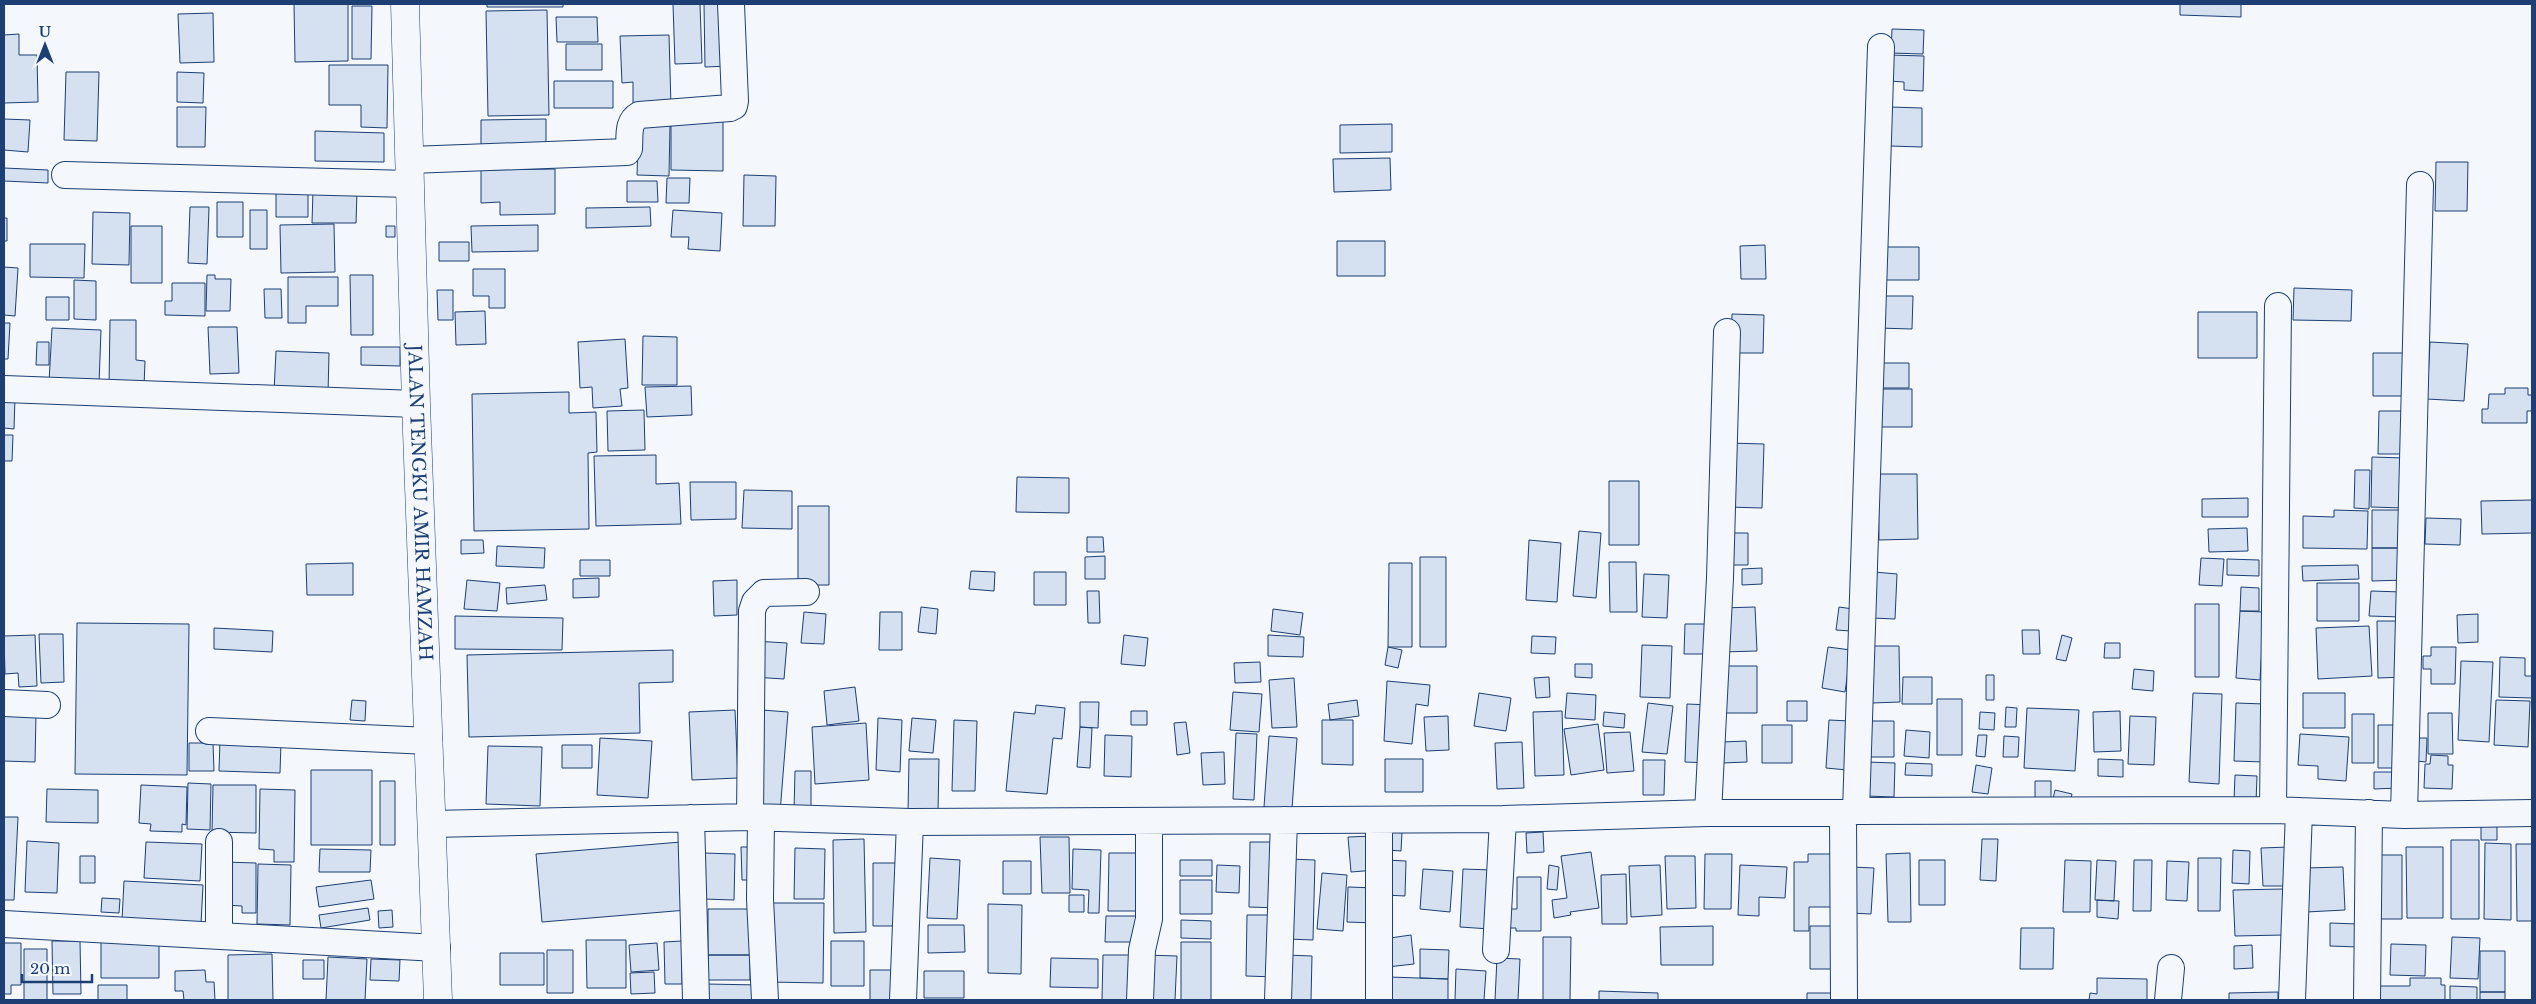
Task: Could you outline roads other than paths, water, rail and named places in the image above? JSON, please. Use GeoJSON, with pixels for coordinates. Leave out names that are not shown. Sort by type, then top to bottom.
{"type":"FeatureCollection","features":[{"type":"Feature","properties":{"kind":"highway","name":"JALAN TENGKU AMIR HAMZAH"},"geometry":{"type":"LineString","coordinates":[[405,4],[416,404],[438,1000]]}},
{"type":"Feature","properties":{"kind":"street"},"geometry":{"type":"LineString","coordinates":[[65,175],[410,172],[627,152],[630,149],[630,124],[632,119],[639,115],[730,108],[734,106],[731,4]]}},
{"type":"Feature","properties":{"kind":"street"},"geometry":{"type":"LineString","coordinates":[[1844,1000],[1881,47]]}},
{"type":"Feature","properties":{"kind":"street"},"geometry":{"type":"LineString","coordinates":[[2404,815],[2420,184]]}},
{"type":"Feature","properties":{"kind":"street"},"geometry":{"type":"LineString","coordinates":[[2278,306],[2286,811],[2292,1000]]}},
{"type":"Feature","properties":{"kind":"street"},"geometry":{"type":"LineString","coordinates":[[1708,813],[1720,578],[1727,332]]}},
{"type":"Feature","properties":{"kind":"street"},"geometry":{"type":"LineString","coordinates":[[4,389],[416,404]]}},
{"type":"Feature","properties":{"kind":"street"},"geometry":{"type":"LineString","coordinates":[[765,1000],[756,818],[752,611],[755,602],[764,593],[806,592]]}},
{"type":"Feature","properties":{"kind":"street"},"geometry":{"type":"LineString","coordinates":[[4,703],[47,705]]}},
{"type":"Feature","properties":{"kind":"street"},"geometry":{"type":"LineString","coordinates":[[209,731],[429,741]]}},
{"type":"Feature","properties":{"kind":"street"},"geometry":{"type":"LineString","coordinates":[[432,824],[691,818],[910,822],[1502,819],[1708,813],[1850,812],[2286,811],[2404,815],[2532,814]]}},
{"type":"Feature","properties":{"kind":"street"},"geometry":{"type":"LineString","coordinates":[[2367,1000],[2369,813]]}},
{"type":"Feature","properties":{"kind":"street"},"geometry":{"type":"LineString","coordinates":[[691,818],[696,1000]]}},
{"type":"Feature","properties":{"kind":"street"},"geometry":{"type":"LineString","coordinates":[[1496,950],[1502,819]]}},
{"type":"Feature","properties":{"kind":"street"},"geometry":{"type":"LineString","coordinates":[[1278,1000],[1284,820]]}},
{"type":"Feature","properties":{"kind":"street"},"geometry":{"type":"LineString","coordinates":[[1379,820],[1379,1000]]}},
{"type":"Feature","properties":{"kind":"street"},"geometry":{"type":"LineString","coordinates":[[1140,1000],[1142,950],[1149,919],[1149,821]]}},
{"type":"Feature","properties":{"kind":"street"},"geometry":{"type":"LineString","coordinates":[[903,1000],[910,822]]}},
{"type":"Feature","properties":{"kind":"street"},"geometry":{"type":"LineString","coordinates":[[219,842],[219,936]]}},
{"type":"Feature","properties":{"kind":"street"},"geometry":{"type":"LineString","coordinates":[[4,924],[436,948]]}},
{"type":"Feature","properties":{"kind":"street"},"geometry":{"type":"LineString","coordinates":[[2168,1000],[2171,968]]}}]}
